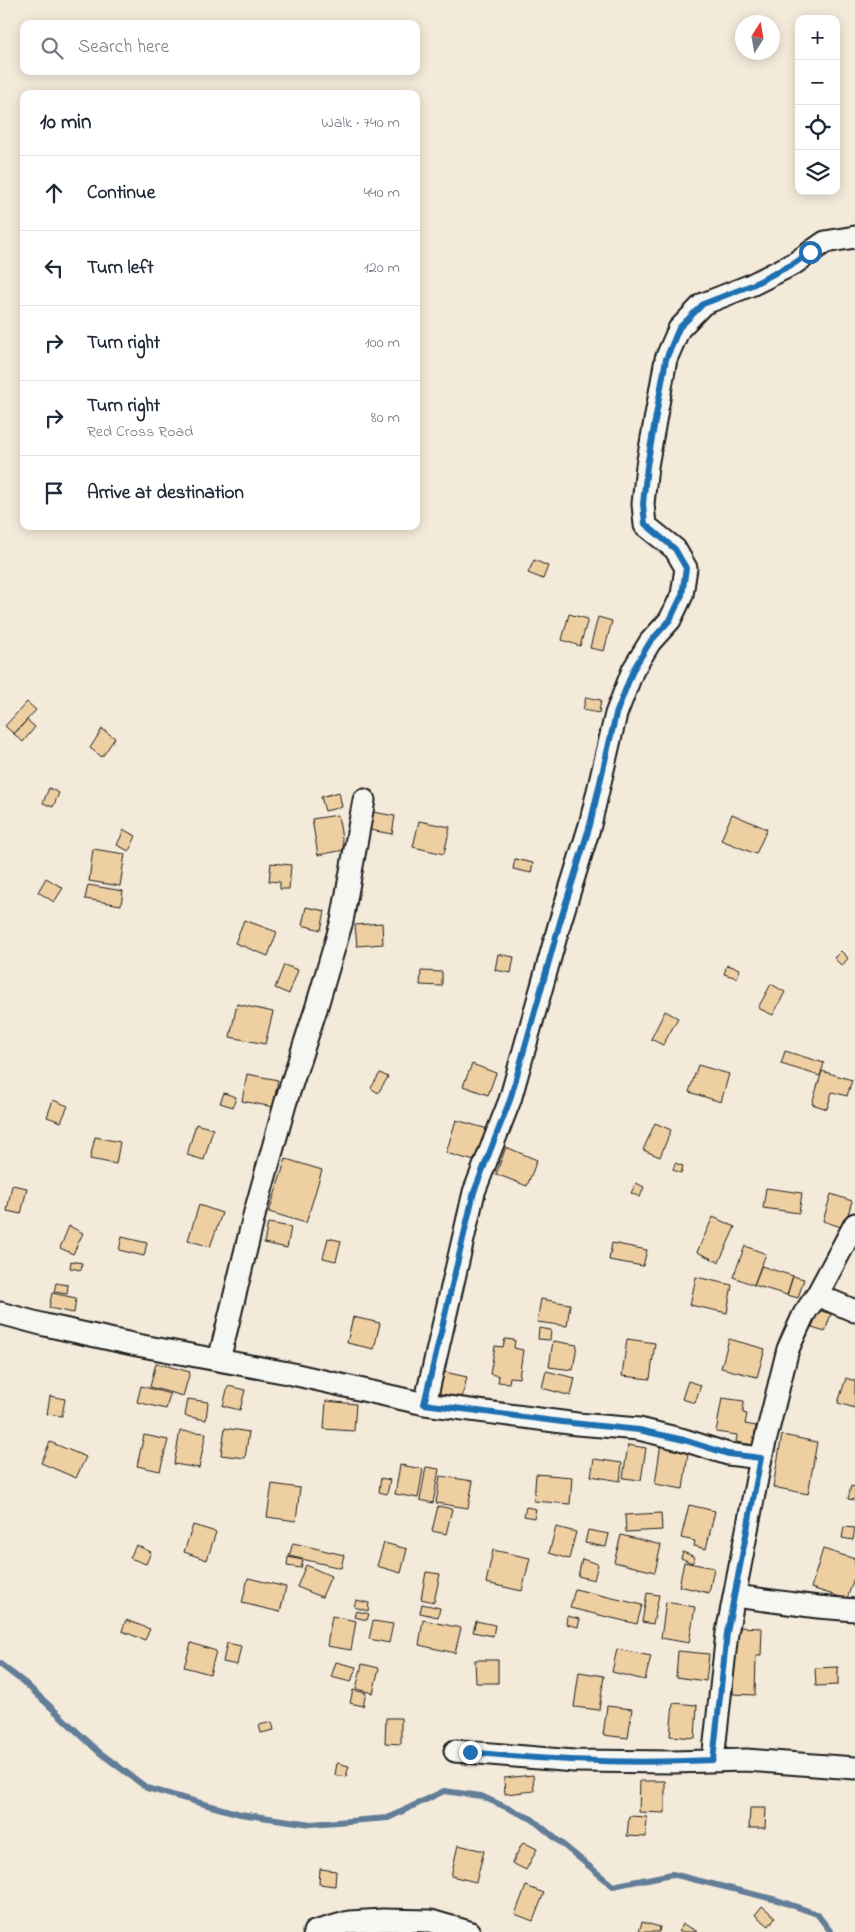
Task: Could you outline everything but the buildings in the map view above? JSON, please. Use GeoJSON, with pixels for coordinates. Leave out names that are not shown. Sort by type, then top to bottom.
{"type":"FeatureCollection","features":[{"type":"Feature","properties":{"kind":"street"},"geometry":{"type":"LineString","coordinates":[[424,1404],[474,1192],[510,1100],[560,922],[590,825],[616,714],[633,670],[650,642],[670,620],[682,595],[686,568],[675,549],[645,524],[643,504],[647,466],[666,359],[679,328],[703,304],[752,285],[795,263],[825,242],[855,236]]}},
{"type":"Feature","properties":{"kind":"street"},"geometry":{"type":"LineString","coordinates":[[219,1360],[260,1194],[286,1101],[342,921],[364,800]]}},
{"type":"Feature","properties":{"kind":"street"},"geometry":{"type":"LineString","coordinates":[[713,1760],[727,1633],[761,1458],[788,1349],[804,1314],[817,1295],[855,1224]]}},
{"type":"Feature","properties":{"kind":"street"},"geometry":{"type":"LineString","coordinates":[[817,1295],[855,1311]]}},
{"type":"Feature","properties":{"kind":"street"},"geometry":{"type":"LineString","coordinates":[[0,1313],[118,1341],[219,1360],[424,1404],[560,1422],[639,1430],[684,1440],[728,1454],[761,1458]]}},
{"type":"Feature","properties":{"kind":"street"},"geometry":{"type":"LineString","coordinates":[[735,1596],[855,1610]]}},
{"type":"Feature","properties":{"kind":"street"},"geometry":{"type":"LineString","coordinates":[[456,1751],[574,1761],[673,1762],[746,1760],[855,1768]]}},
{"type":"Feature","properties":{"kind":"street"},"geometry":{"type":"LineString","coordinates":[[314,1932],[349,1922],[383,1920],[431,1922],[469,1932]]}},
{"type":"Feature","properties":{"kind":"waterway"},"geometry":{"type":"LineString","coordinates":[[0,1664],[26,1684],[99,1752],[147,1788],[240,1814],[311,1824],[388,1818],[444,1791],[481,1796],[532,1819],[613,1886],[672,1874],[777,1900],[817,1914],[831,1932]]}},
{"type":"Feature","properties":{"kind":"route"},"geometry":{"type":"LineString","coordinates":[[470,1752],[574,1761],[673,1762],[713,1760],[727,1633],[761,1458],[728,1454],[684,1440],[639,1430],[424,1404],[474,1192],[510,1100],[560,922],[590,825],[616,714],[633,670],[650,642],[670,620],[682,595],[686,568],[675,549],[645,524],[643,504],[647,466],[666,359],[679,328],[703,304],[752,285],[795,263],[810,252]]}}]}
